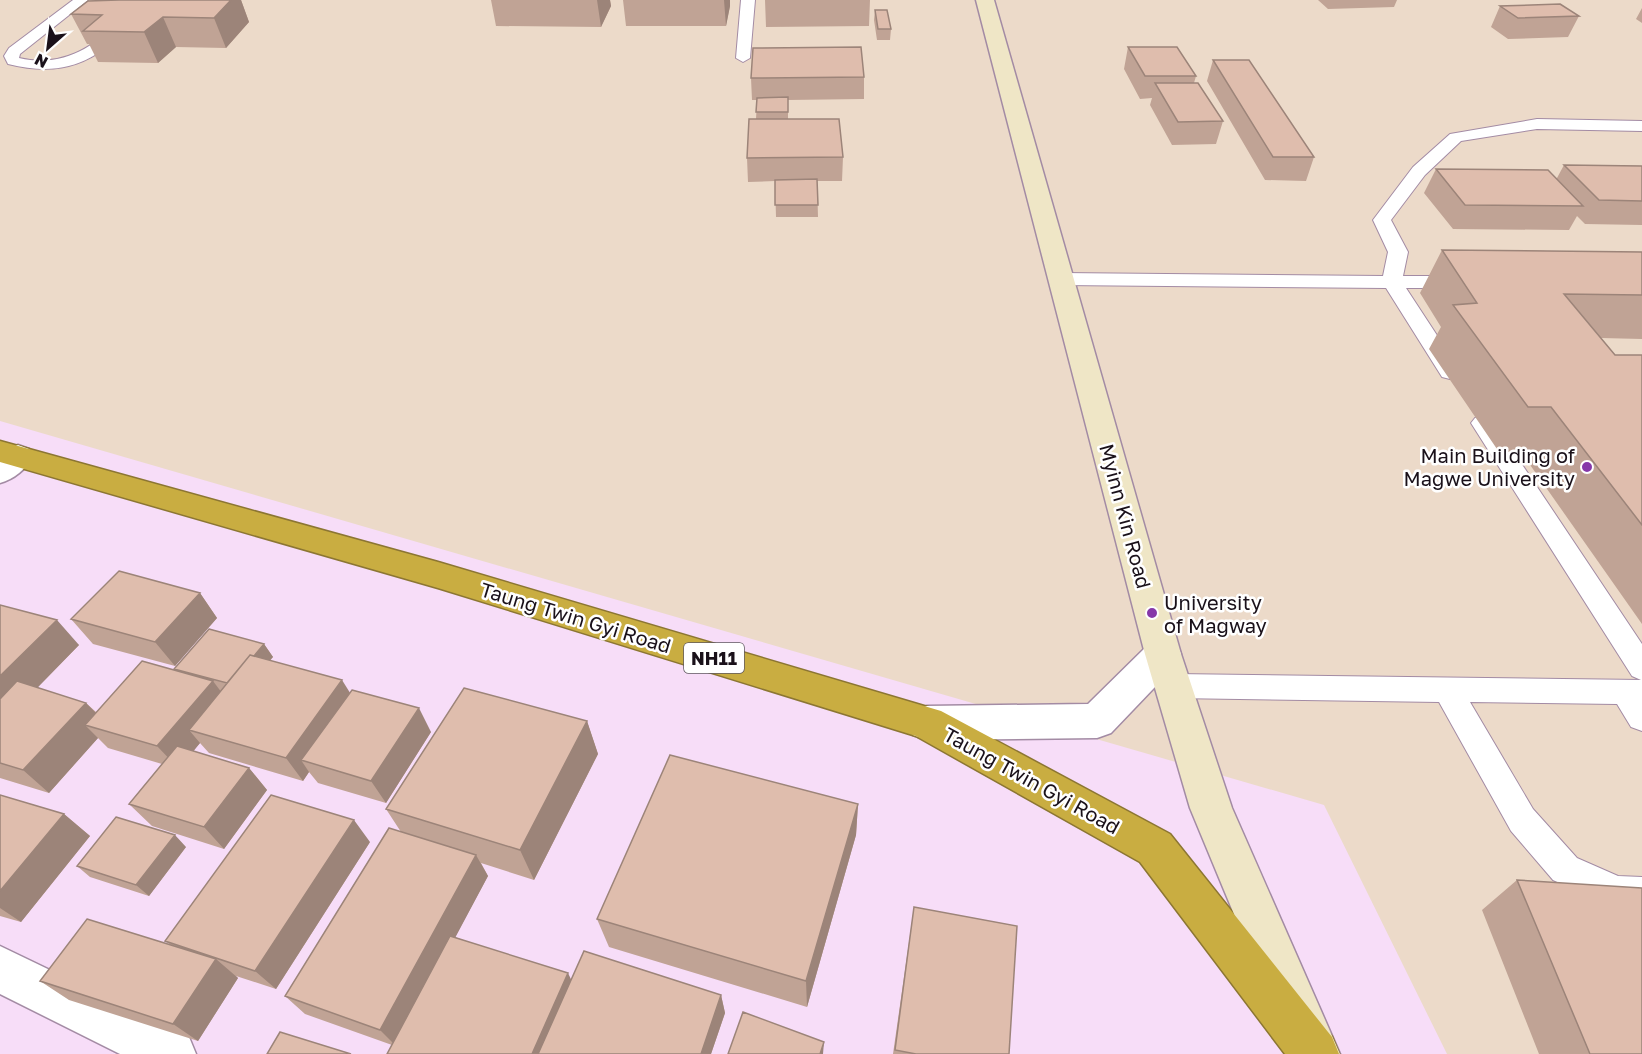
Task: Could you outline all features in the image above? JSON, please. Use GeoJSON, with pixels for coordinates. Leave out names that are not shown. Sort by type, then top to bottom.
{"type":"FeatureCollection","features":[{"type":"Feature","properties":{"kind":"highway","name":"Taung Twin Gyi Road"},"geometry":{"type":"LineString","coordinates":[[6,459],[438,575],[927,723],[1155,848],[1316,1054]]}},
{"type":"Feature","properties":{"kind":"street","name":"Myinn Kin Road"},"geometry":{"type":"LineString","coordinates":[[985,0],[1169,670],[1211,808],[1316,1054]]}},
{"type":"Feature","properties":{"kind":"street"},"geometry":{"type":"LineString","coordinates":[[927,723],[1097,722],[1169,670]]}},
{"type":"Feature","properties":{"kind":"street"},"geometry":{"type":"LineString","coordinates":[[0,969],[172,1054]]}},
{"type":"Feature","properties":{"kind":"lane"},"geometry":{"type":"LineString","coordinates":[[81,0],[14,51],[11,56],[13,61],[24,65],[42,66],[79,59],[92,53],[152,2]]}},
{"type":"Feature","properties":{"kind":"lane"},"geometry":{"type":"LineString","coordinates":[[743,58],[748,0]]}},
{"type":"Feature","properties":{"kind":"lane"},"geometry":{"type":"LineString","coordinates":[[1642,126],[1537,124],[1456,137],[1419,171],[1382,220],[1398,252],[1392,282],[1642,668]]}},
{"type":"Feature","properties":{"kind":"lane"},"geometry":{"type":"LineString","coordinates":[[1061,279],[1475,282]]}},
{"type":"Feature","properties":{"kind":"lane"},"geometry":{"type":"LineString","coordinates":[[1169,670],[1447,689],[1633,692],[1642,718]]}},
{"type":"Feature","properties":{"kind":"lane"},"geometry":{"type":"LineString","coordinates":[[1447,689],[1521,820],[1565,869],[1617,893],[1642,894]]}},
{"type":"Feature","properties":{"kind":"shaded area","name":"University of Magway"},"geometry":{"type":"Polygon","coordinates":[[[0,0],[1642,0],[1642,1054],[1447,1054],[1324,805],[0,421],[0,0]]]}},
{"type":"Feature","properties":{"kind":"building"},"geometry":{"type":"Polygon","coordinates":[[[231,0],[214,18],[163,17],[144,32],[83,31],[102,15],[71,14],[88,1],[231,0]]]}},
{"type":"Feature","properties":{"kind":"building"},"geometry":{"type":"Polygon","coordinates":[[[1560,4],[1579,16],[1518,18],[1500,6],[1560,4]]]}},
{"type":"Feature","properties":{"kind":"building"},"geometry":{"type":"Polygon","coordinates":[[[875,10],[887,10],[891,29],[878,29],[875,10]]]}},
{"type":"Feature","properties":{"kind":"building"},"geometry":{"type":"Polygon","coordinates":[[[861,47],[864,77],[751,78],[753,48],[861,47]]]}},
{"type":"Feature","properties":{"kind":"building"},"geometry":{"type":"Polygon","coordinates":[[[1128,47],[1177,47],[1196,76],[1145,76],[1128,47]]]}},
{"type":"Feature","properties":{"kind":"building"},"geometry":{"type":"Polygon","coordinates":[[[1213,60],[1249,60],[1314,157],[1273,157],[1213,60]]]}},
{"type":"Feature","properties":{"kind":"building"},"geometry":{"type":"Polygon","coordinates":[[[1155,83],[1198,83],[1223,121],[1178,122],[1155,83]]]}},
{"type":"Feature","properties":{"kind":"building"},"geometry":{"type":"Polygon","coordinates":[[[788,97],[788,112],[756,112],[757,98],[788,97]]]}},
{"type":"Feature","properties":{"kind":"building"},"geometry":{"type":"Polygon","coordinates":[[[749,119],[839,119],[843,157],[747,158],[749,119]]]}},
{"type":"Feature","properties":{"kind":"building"},"geometry":{"type":"Polygon","coordinates":[[[1564,165],[1642,166],[1642,201],[1599,200],[1564,165]]]}},
{"type":"Feature","properties":{"kind":"building"},"geometry":{"type":"Polygon","coordinates":[[[1436,169],[1548,170],[1583,206],[1465,205],[1436,169]]]}},
{"type":"Feature","properties":{"kind":"building"},"geometry":{"type":"Polygon","coordinates":[[[817,179],[818,205],[775,205],[775,180],[817,179]]]}},
{"type":"Feature","properties":{"kind":"building"},"geometry":{"type":"Polygon","coordinates":[[[1442,250],[1642,252],[1642,295],[1564,294],[1615,355],[1642,355],[1642,525],[1551,407],[1528,407],[1453,305],[1477,303],[1442,250]]]}},
{"type":"Feature","properties":{"kind":"building"},"geometry":{"type":"Polygon","coordinates":[[[119,571],[200,593],[155,642],[71,619],[119,571]]]}},
{"type":"Feature","properties":{"kind":"building"},"geometry":{"type":"Polygon","coordinates":[[[0,605],[57,620],[0,676],[0,605]]]}},
{"type":"Feature","properties":{"kind":"building"},"geometry":{"type":"Polygon","coordinates":[[[209,629],[264,644],[254,656],[250,655],[227,683],[174,669],[209,629]]]}},
{"type":"Feature","properties":{"kind":"building"},"geometry":{"type":"Polygon","coordinates":[[[250,655],[342,680],[286,758],[189,730],[250,655]]]}},
{"type":"Feature","properties":{"kind":"building"},"geometry":{"type":"Polygon","coordinates":[[[142,661],[213,681],[157,746],[85,725],[142,661]]]}},
{"type":"Feature","properties":{"kind":"building"},"geometry":{"type":"Polygon","coordinates":[[[17,681],[86,703],[23,770],[0,763],[0,699],[17,681]]]}},
{"type":"Feature","properties":{"kind":"building"},"geometry":{"type":"Polygon","coordinates":[[[464,688],[587,721],[520,850],[386,809],[464,688]]]}},
{"type":"Feature","properties":{"kind":"building"},"geometry":{"type":"Polygon","coordinates":[[[352,690],[419,708],[371,781],[301,760],[352,690]]]}},
{"type":"Feature","properties":{"kind":"building"},"geometry":{"type":"Polygon","coordinates":[[[177,746],[249,768],[204,827],[129,804],[177,746]]]}},
{"type":"Feature","properties":{"kind":"building"},"geometry":{"type":"Polygon","coordinates":[[[670,755],[858,804],[806,981],[597,919],[670,755]]]}},
{"type":"Feature","properties":{"kind":"building"},"geometry":{"type":"Polygon","coordinates":[[[0,795],[64,814],[0,891],[0,795]]]}},
{"type":"Feature","properties":{"kind":"building"},"geometry":{"type":"Polygon","coordinates":[[[271,795],[354,820],[255,971],[165,941],[271,795]]]}},
{"type":"Feature","properties":{"kind":"building"},"geometry":{"type":"Polygon","coordinates":[[[116,817],[175,835],[136,885],[77,866],[116,817]]]}},
{"type":"Feature","properties":{"kind":"building"},"geometry":{"type":"Polygon","coordinates":[[[389,828],[476,855],[380,1030],[285,996],[389,828]]]}},
{"type":"Feature","properties":{"kind":"building"},"geometry":{"type":"Polygon","coordinates":[[[1517,880],[1642,888],[1642,1054],[1590,1054],[1517,880]]]}},
{"type":"Feature","properties":{"kind":"building"},"geometry":{"type":"Polygon","coordinates":[[[914,907],[1017,926],[1009,1054],[916,1054],[895,1050],[914,907]]]}},
{"type":"Feature","properties":{"kind":"building"},"geometry":{"type":"Polygon","coordinates":[[[87,919],[216,959],[173,1024],[40,981],[87,919]]]}},
{"type":"Feature","properties":{"kind":"building"},"geometry":{"type":"Polygon","coordinates":[[[450,936],[568,973],[532,1054],[387,1054],[450,936]]]}},
{"type":"Feature","properties":{"kind":"building"},"geometry":{"type":"Polygon","coordinates":[[[584,951],[721,995],[701,1054],[538,1054],[584,951]]]}},
{"type":"Feature","properties":{"kind":"building"},"geometry":{"type":"Polygon","coordinates":[[[743,1012],[824,1042],[820,1054],[728,1054],[743,1012]]]}},
{"type":"Feature","properties":{"kind":"building"},"geometry":{"type":"Polygon","coordinates":[[[280,1032],[351,1054],[267,1054],[280,1032]]]}},
{"type":"Feature","properties":{"kind":"place","name":"Main Building of Magwe University"},"geometry":{"type":"Point","coordinates":[1587,467]}},
{"type":"Feature","properties":{"kind":"place","name":"University of Magway"},"geometry":{"type":"Point","coordinates":[1152,613]}}]}
